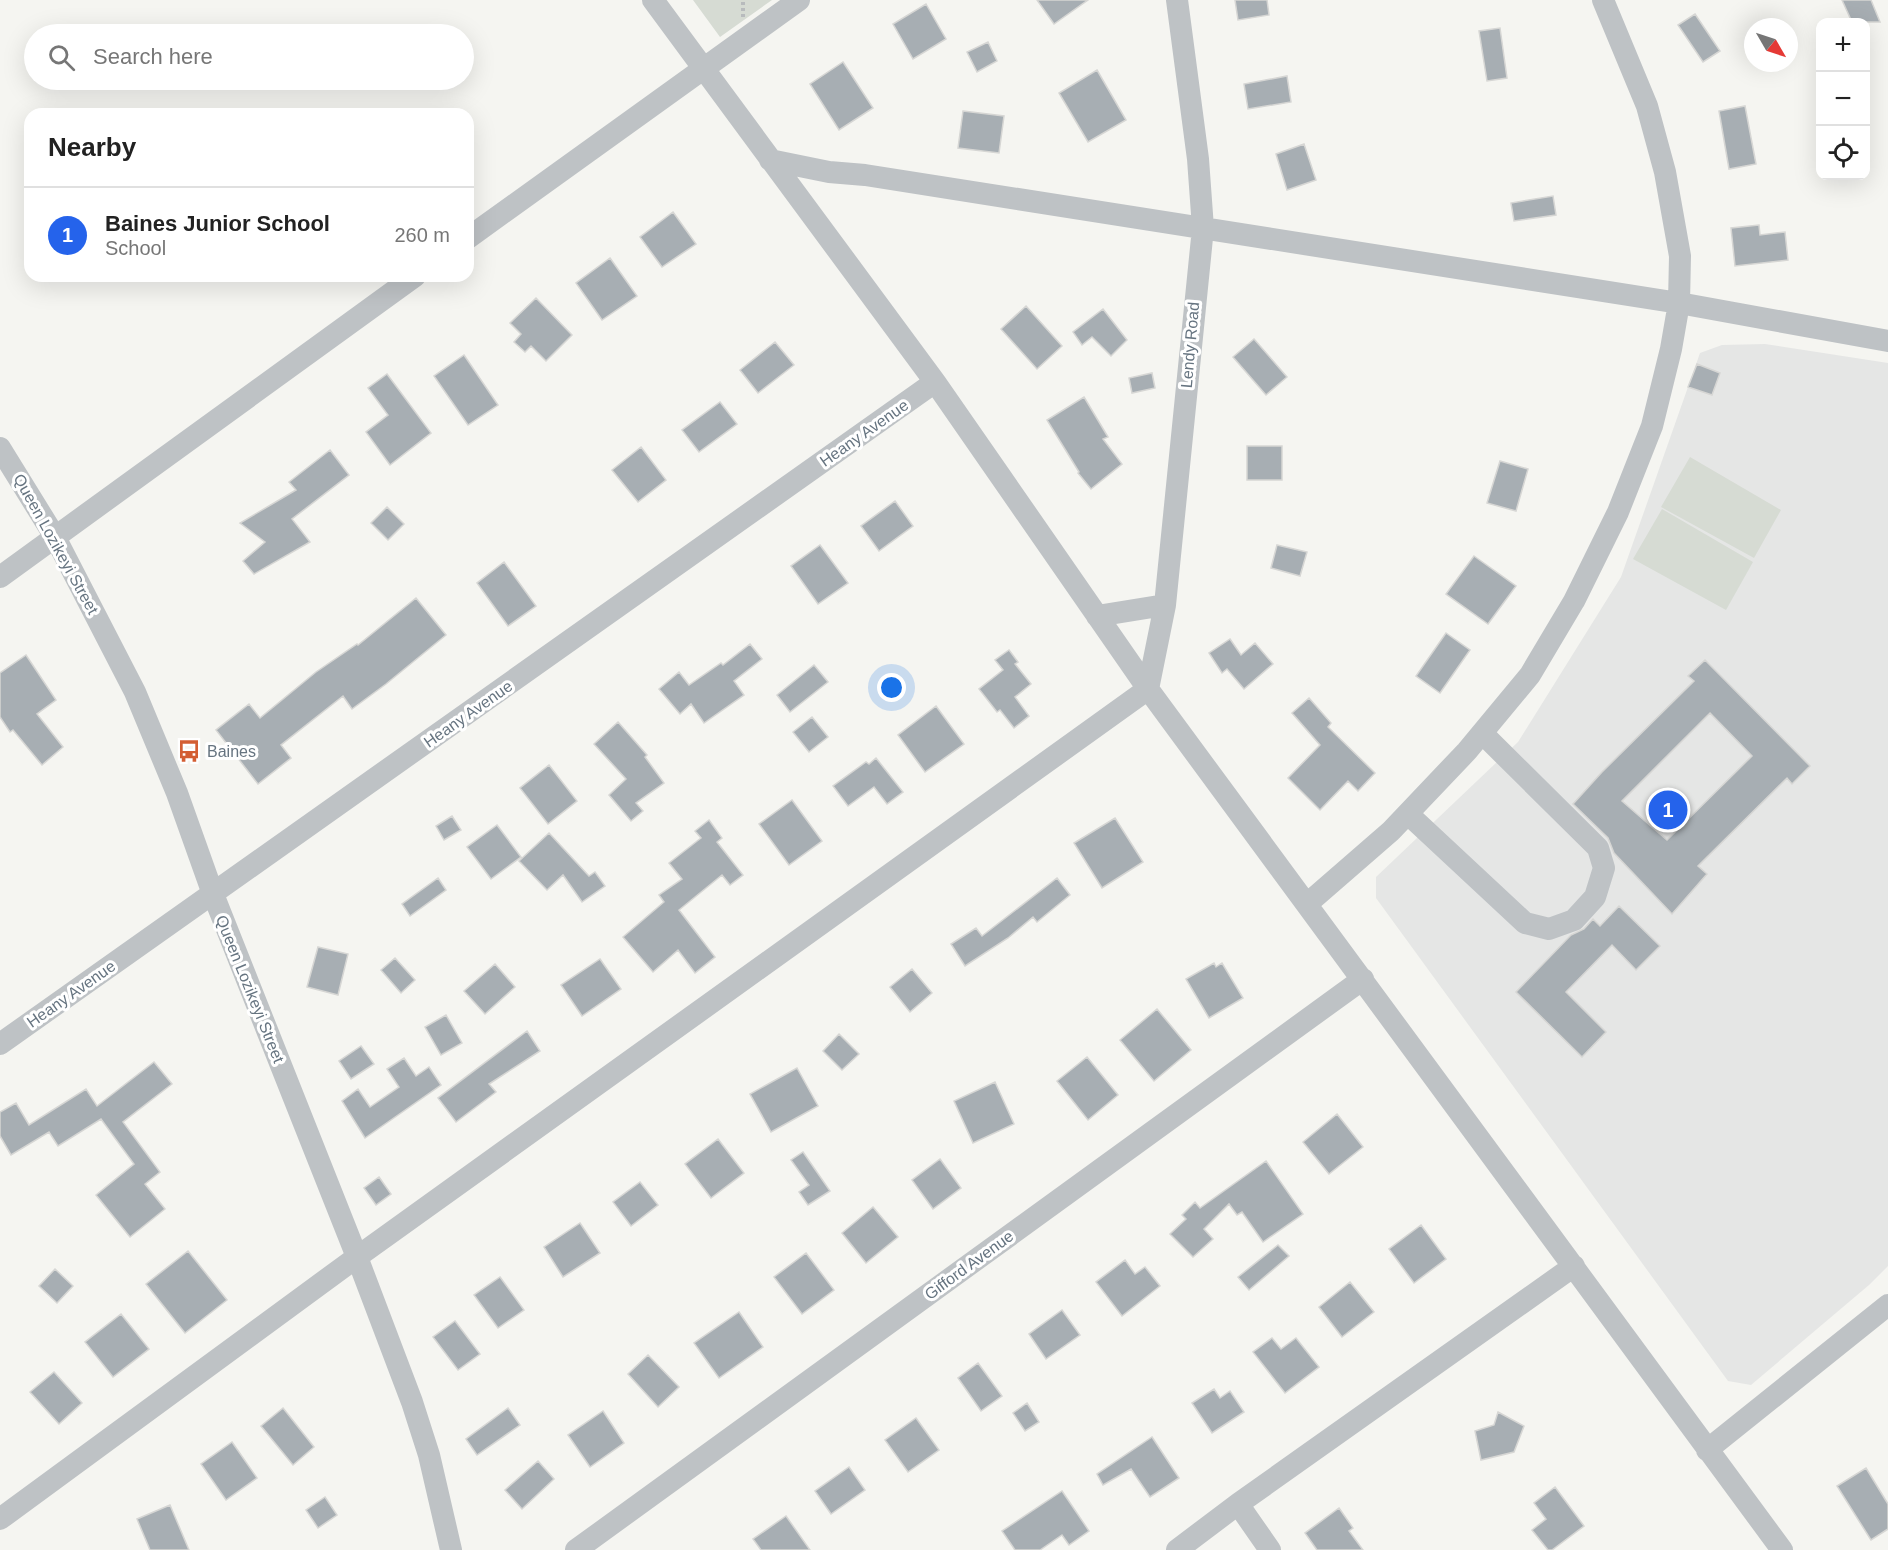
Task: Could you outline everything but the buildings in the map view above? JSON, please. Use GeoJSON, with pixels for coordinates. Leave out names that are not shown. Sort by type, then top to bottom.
{"type":"FeatureCollection","features":[{"type":"Feature","properties":{"kind":"street"},"geometry":{"type":"LineString","coordinates":[[653,0],[935,382],[1149,689],[1782,1550]]}},
{"type":"Feature","properties":{"kind":"street"},"geometry":{"type":"LineString","coordinates":[[474,234],[799,0]]}},
{"type":"Feature","properties":{"kind":"street","name":"Lendy Road"},"geometry":{"type":"LineString","coordinates":[[1149,689],[1165,605],[1203,228],[1198,159],[1177,0]]}},
{"type":"Feature","properties":{"kind":"street"},"geometry":{"type":"LineString","coordinates":[[1307,904],[1408,814],[1482,733],[1530,675],[1574,601],[1618,512],[1652,426],[1671,349],[1679,303],[1680,256],[1665,172],[1647,106],[1603,0]]}},
{"type":"Feature","properties":{"kind":"street"},"geometry":{"type":"LineString","coordinates":[[770,160],[829,172],[1679,303],[1888,341]]}},
{"type":"Feature","properties":{"kind":"street"},"geometry":{"type":"LineString","coordinates":[[0,577],[407,282]]}},
{"type":"Feature","properties":{"kind":"street","name":"Heany Avenue"},"geometry":{"type":"LineString","coordinates":[[0,1044],[935,382]]}},
{"type":"Feature","properties":{"kind":"street","name":"Queen Lozikeyi Street"},"geometry":{"type":"LineString","coordinates":[[0,448],[55,537],[135,692],[177,793],[213,894],[357,1257],[422,1434],[451,1550]]}},
{"type":"Feature","properties":{"kind":"street"},"geometry":{"type":"LineString","coordinates":[[1097,616],[1165,605]]}},
{"type":"Feature","properties":{"kind":"street"},"geometry":{"type":"LineString","coordinates":[[0,1520],[357,1257],[1149,689]]}},
{"type":"Feature","properties":{"kind":"street"},"geometry":{"type":"LineString","coordinates":[[1408,814],[1525,923],[1549,929],[1574,920],[1595,897],[1604,868],[1598,848],[1482,733]]}},
{"type":"Feature","properties":{"kind":"street","name":"Gifford Avenue"},"geometry":{"type":"LineString","coordinates":[[576,1550],[1363,979]]}},
{"type":"Feature","properties":{"kind":"street"},"geometry":{"type":"LineString","coordinates":[[1177,1550],[1238,1504],[1574,1266]]}},
{"type":"Feature","properties":{"kind":"street"},"geometry":{"type":"LineString","coordinates":[[1707,1450],[1888,1305]]}},
{"type":"Feature","properties":{"kind":"street"},"geometry":{"type":"LineString","coordinates":[[1238,1504],[1270,1550]]}},
{"type":"Feature","properties":{"kind":"shaded area"},"geometry":{"type":"Polygon","coordinates":[[[693,0],[772,0],[720,37],[693,0]]]}},
{"type":"Feature","properties":{"kind":"shaded area"},"geometry":{"type":"Polygon","coordinates":[[[1765,344],[1888,363],[1888,1266],[1869,1285],[1751,1385],[1728,1381],[1376,898],[1376,877],[1518,742],[1621,577],[1700,353],[1722,345],[1765,344]]]}},
{"type":"Feature","properties":{"kind":"shaded area"},"geometry":{"type":"Polygon","coordinates":[[[1690,457],[1781,510],[1754,558],[1661,507],[1690,457]]]}},
{"type":"Feature","properties":{"kind":"shaded area"},"geometry":{"type":"Polygon","coordinates":[[[1662,509],[1753,562],[1726,610],[1633,559],[1662,509]]]}},
{"type":"Feature","properties":{"kind":"place","name":"Baines"},"geometry":{"type":"Point","coordinates":[189,751]}},
{"type":"Feature","properties":{"kind":"place","name":"Baines Junior School"},"geometry":{"type":"Point","coordinates":[1668,810]}}]}
